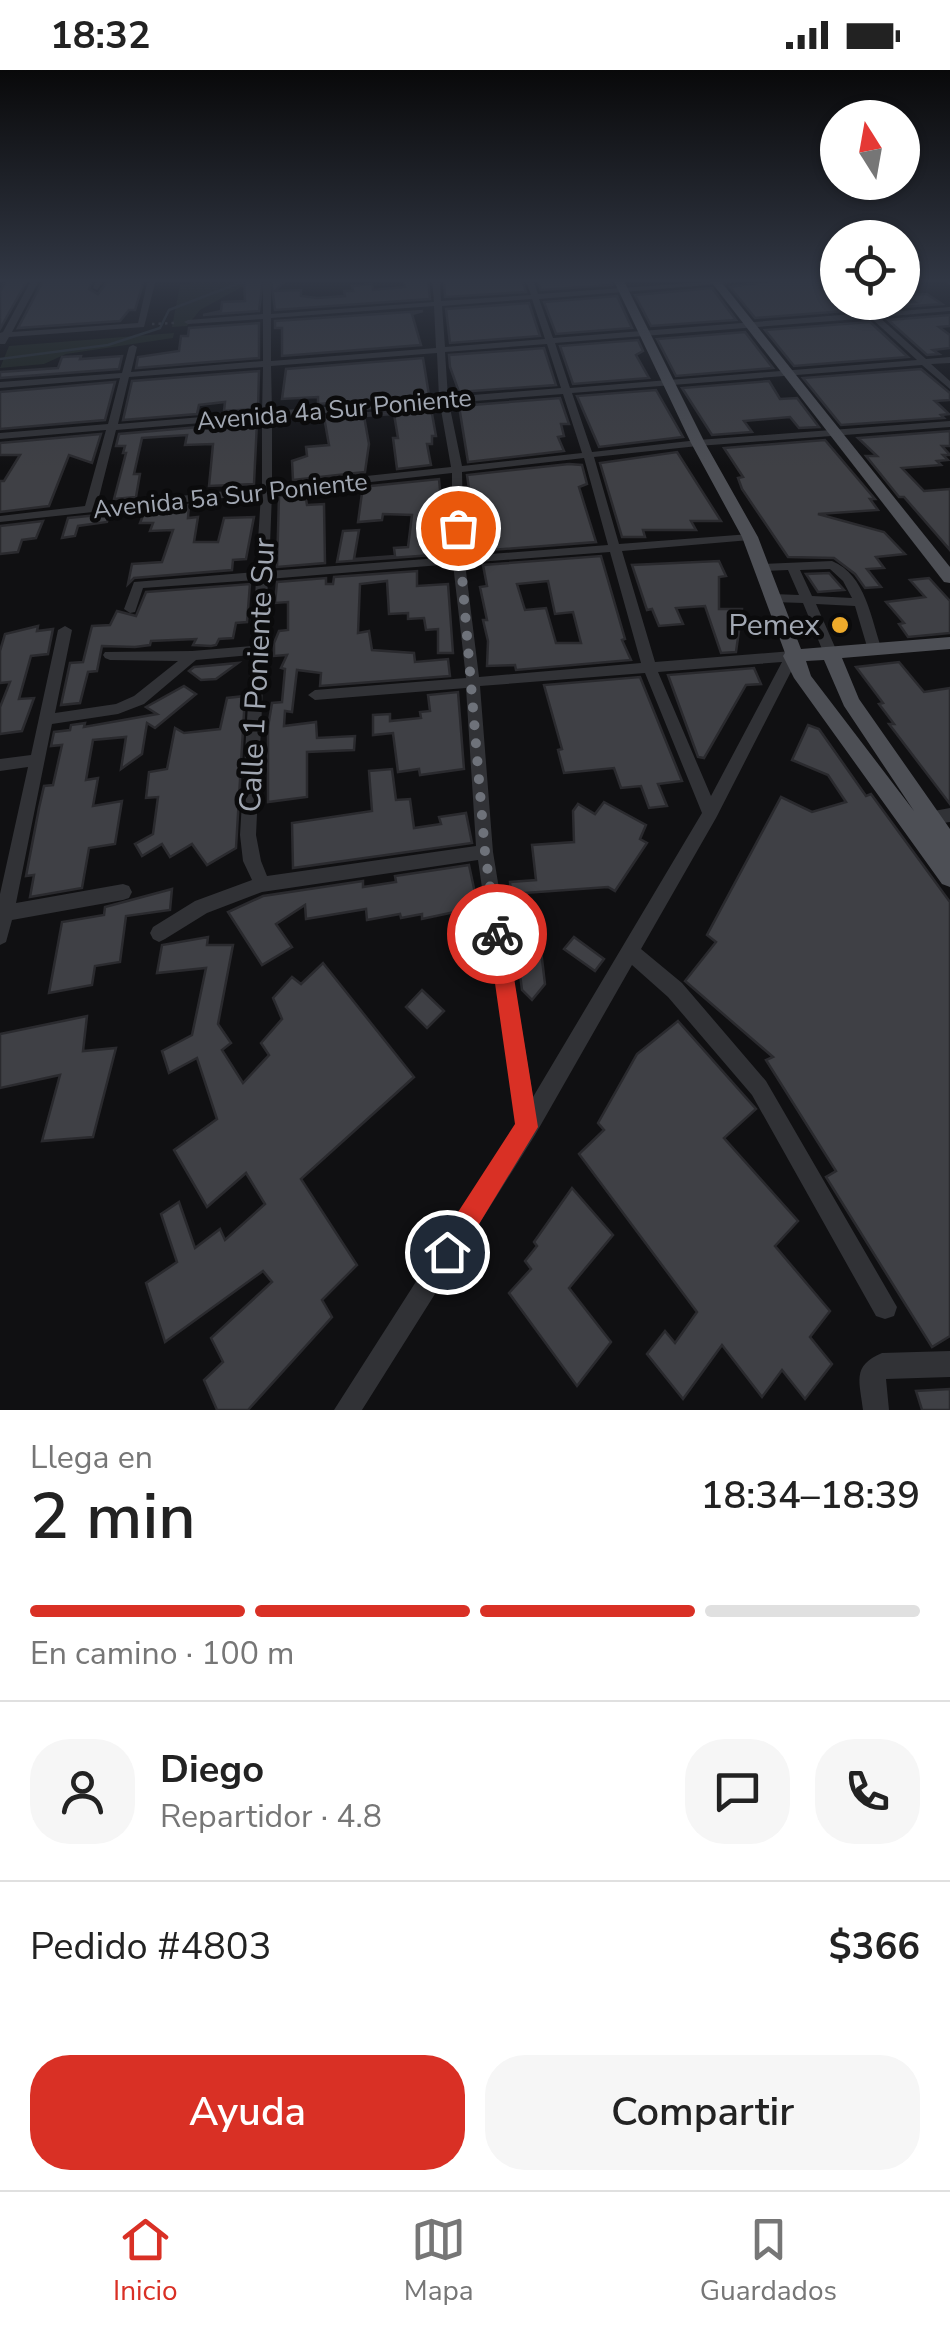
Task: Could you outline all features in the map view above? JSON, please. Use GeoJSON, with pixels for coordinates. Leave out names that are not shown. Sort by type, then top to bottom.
{"type":"FeatureCollection","features":[{"type":"Feature","properties":{"kind":"main road"},"geometry":{"type":"LineString","coordinates":[[651,342],[698,443],[764,568],[802,678],[950,878]]}},
{"type":"Feature","properties":{"kind":"main road"},"geometry":{"type":"LineString","coordinates":[[763,342],[950,578]]}},
{"type":"Feature","properties":{"kind":"main road"},"geometry":{"type":"LineString","coordinates":[[792,656],[950,644]]}},
{"type":"Feature","properties":{"kind":"main road"},"geometry":{"type":"LineString","coordinates":[[831,654],[851,701],[940,816],[950,847]]}},
{"type":"Feature","properties":{"kind":"main road"},"geometry":{"type":"LineString","coordinates":[[792,656],[851,701]]}},
{"type":"Feature","properties":{"kind":"street","name":"Calle 1 Poniente Sur"},"geometry":{"type":"LineString","coordinates":[[262,884],[252,861],[248,835],[264,575],[268,342]]}},
{"type":"Feature","properties":{"kind":"street"},"geometry":{"type":"LineString","coordinates":[[442,342],[444,400],[457,469],[458,558],[473,682],[485,852],[527,1127]]}},
{"type":"Feature","properties":{"kind":"street"},"geometry":{"type":"LineString","coordinates":[[0,385],[542,342]]}},
{"type":"Feature","properties":{"kind":"street"},"geometry":{"type":"LineString","coordinates":[[550,342],[650,666],[710,812]]}},
{"type":"Feature","properties":{"kind":"street"},"geometry":{"type":"LineString","coordinates":[[901,342],[950,386]]}},
{"type":"Feature","properties":{"kind":"street"},"geometry":{"type":"LineString","coordinates":[[90,510],[134,347]]}},
{"type":"Feature","properties":{"kind":"street","name":"Avenida 4a Sur Poniente"},"geometry":{"type":"LineString","coordinates":[[0,436],[950,360]]}},
{"type":"Feature","properties":{"kind":"street","name":"Avenida 5a Sur Poniente"},"geometry":{"type":"LineString","coordinates":[[0,519],[698,443],[950,424]]}},
{"type":"Feature","properties":{"kind":"street"},"geometry":{"type":"LineString","coordinates":[[130,609],[138,585],[750,537]]}},
{"type":"Feature","properties":{"kind":"street"},"geometry":{"type":"LineString","coordinates":[[794,567],[831,654]]}},
{"type":"Feature","properties":{"kind":"street"},"geometry":{"type":"LineString","coordinates":[[764,568],[840,568],[858,602],[875,650]]}},
{"type":"Feature","properties":{"kind":"street"},"geometry":{"type":"LineString","coordinates":[[774,598],[858,602]]}},
{"type":"Feature","properties":{"kind":"street"},"geometry":{"type":"LineString","coordinates":[[0,936],[65,630]]}},
{"type":"Feature","properties":{"kind":"street"},"geometry":{"type":"LineString","coordinates":[[110,655],[192,656],[257,650]]}},
{"type":"Feature","properties":{"kind":"street"},"geometry":{"type":"LineString","coordinates":[[48,719],[118,709],[139,700],[192,656]]}},
{"type":"Feature","properties":{"kind":"street"},"geometry":{"type":"LineString","coordinates":[[315,695],[792,656]]}},
{"type":"Feature","properties":{"kind":"street"},"geometry":{"type":"LineString","coordinates":[[348,1410],[527,1127],[710,812],[792,656]]}},
{"type":"Feature","properties":{"kind":"street"},"geometry":{"type":"LineString","coordinates":[[0,766],[37,760]]}},
{"type":"Feature","properties":{"kind":"street"},"geometry":{"type":"LineString","coordinates":[[159,932],[201,907],[262,884],[485,852]]}},
{"type":"Feature","properties":{"kind":"street"},"geometry":{"type":"LineString","coordinates":[[5,913],[123,892]]}},
{"type":"Feature","properties":{"kind":"street"},"geometry":{"type":"LineString","coordinates":[[630,951],[675,990],[759,1088],[885,1306]]}},
{"type":"Feature","properties":{"kind":"street"},"geometry":{"type":"LineString","coordinates":[[876,1410],[872,1373],[882,1366],[950,1364]]}},
{"type":"Feature","properties":{"kind":"shaded area"},"geometry":{"type":"Polygon","coordinates":[[[149,342],[66,354],[44,364],[0,368],[9,346],[149,342]]]}},
{"type":"Feature","properties":{"kind":"building"},"geometry":{"type":"Polygon","coordinates":[[[180,342],[259,342],[259,358],[136,368],[138,357],[179,351],[180,342]]]}},
{"type":"Feature","properties":{"kind":"building"},"geometry":{"type":"Polygon","coordinates":[[[282,342],[420,342],[421,345],[282,356],[282,342]]]}},
{"type":"Feature","properties":{"kind":"building"},"geometry":{"type":"Polygon","coordinates":[[[639,342],[643,351],[636,355],[649,378],[573,384],[560,346],[639,342]]]}},
{"type":"Feature","properties":{"kind":"building"},"geometry":{"type":"Polygon","coordinates":[[[658,342],[752,342],[773,368],[676,376],[658,342]]]}},
{"type":"Feature","properties":{"kind":"building"},"geometry":{"type":"Polygon","coordinates":[[[774,342],[891,342],[908,357],[794,366],[774,342]]]}},
{"type":"Feature","properties":{"kind":"building"},"geometry":{"type":"Polygon","coordinates":[[[912,342],[950,342],[950,348],[933,350],[939,354],[927,355],[912,342]]]}},
{"type":"Feature","properties":{"kind":"building"},"geometry":{"type":"Polygon","coordinates":[[[544,348],[556,385],[459,392],[450,367],[449,355],[544,348]]]}},
{"type":"Feature","properties":{"kind":"building"},"geometry":{"type":"Polygon","coordinates":[[[81,356],[80,359],[122,356],[119,369],[0,378],[0,372],[58,368],[62,357],[81,356]]]}},
{"type":"Feature","properties":{"kind":"building"},"geometry":{"type":"Polygon","coordinates":[[[423,358],[429,395],[318,404],[318,397],[282,399],[286,369],[423,358]]]}},
{"type":"Feature","properties":{"kind":"building"},"geometry":{"type":"Polygon","coordinates":[[[921,369],[950,393],[950,400],[935,401],[949,414],[941,415],[944,418],[841,425],[803,378],[921,369]]]}},
{"type":"Feature","properties":{"kind":"building"},"geometry":{"type":"Polygon","coordinates":[[[259,371],[258,409],[224,411],[225,402],[199,405],[197,414],[123,420],[132,381],[259,371]]]}},
{"type":"Feature","properties":{"kind":"building"},"geometry":{"type":"Polygon","coordinates":[[[769,381],[780,399],[797,398],[819,427],[799,428],[790,417],[744,421],[752,432],[712,435],[682,388],[769,381]]]}},
{"type":"Feature","properties":{"kind":"building"},"geometry":{"type":"Polygon","coordinates":[[[115,382],[105,420],[0,429],[0,392],[115,382]]]}},
{"type":"Feature","properties":{"kind":"building"},"geometry":{"type":"Polygon","coordinates":[[[656,390],[683,437],[599,447],[577,396],[656,390]]]}},
{"type":"Feature","properties":{"kind":"building"},"geometry":{"type":"Polygon","coordinates":[[[560,398],[569,424],[561,424],[564,436],[558,437],[564,451],[468,462],[459,406],[560,398]]]}},
{"type":"Feature","properties":{"kind":"building"},"geometry":{"type":"Polygon","coordinates":[[[431,408],[436,436],[432,436],[432,444],[427,444],[431,465],[397,469],[394,414],[364,416],[369,444],[365,472],[293,480],[292,461],[307,456],[306,447],[329,445],[324,417],[431,408]]]}},
{"type":"Feature","properties":{"kind":"building"},"geometry":{"type":"Polygon","coordinates":[[[257,422],[254,484],[209,486],[213,444],[185,445],[187,435],[142,438],[134,474],[140,474],[136,497],[114,499],[126,453],[125,446],[116,446],[119,434],[257,422]]]}},
{"type":"Feature","properties":{"kind":"building"},"geometry":{"type":"Polygon","coordinates":[[[950,431],[950,446],[942,446],[950,455],[943,455],[948,460],[937,461],[941,465],[902,468],[924,491],[950,489],[950,550],[904,497],[899,497],[866,456],[877,456],[858,438],[950,431]]]}},
{"type":"Feature","properties":{"kind":"building"},"geometry":{"type":"Polygon","coordinates":[[[101,434],[92,463],[69,455],[49,506],[0,512],[0,481],[4,481],[20,455],[0,455],[0,443],[101,434]]]}},
{"type":"Feature","properties":{"kind":"building"},"geometry":{"type":"Polygon","coordinates":[[[825,440],[875,499],[870,499],[878,510],[818,514],[884,532],[905,554],[876,557],[884,568],[867,569],[881,587],[865,588],[855,574],[834,558],[788,557],[742,489],[738,478],[743,477],[724,448],[825,440]]]}},
{"type":"Feature","properties":{"kind":"building"},"geometry":{"type":"Polygon","coordinates":[[[677,452],[721,521],[691,521],[696,530],[643,530],[645,537],[622,537],[600,463],[677,452]]]}},
{"type":"Feature","properties":{"kind":"building"},"geometry":{"type":"Polygon","coordinates":[[[582,465],[587,484],[579,487],[596,542],[478,551],[467,475],[582,465]]]}},
{"type":"Feature","properties":{"kind":"building"},"geometry":{"type":"Polygon","coordinates":[[[439,479],[446,554],[337,562],[343,531],[359,530],[354,559],[395,556],[394,548],[408,547],[412,515],[383,514],[382,520],[358,522],[362,493],[350,493],[351,488],[439,479]]]}},
{"type":"Feature","properties":{"kind":"building"},"geometry":{"type":"Polygon","coordinates":[[[305,493],[307,505],[324,504],[325,563],[277,567],[279,496],[305,493]]]}},
{"type":"Feature","properties":{"kind":"building"},"geometry":{"type":"Polygon","coordinates":[[[189,505],[188,518],[198,517],[194,542],[218,542],[224,518],[254,517],[246,559],[233,560],[232,570],[134,578],[128,584],[132,564],[162,562],[173,530],[150,531],[153,523],[140,523],[145,510],[189,505]]]}},
{"type":"Feature","properties":{"kind":"building"},"geometry":{"type":"Polygon","coordinates":[[[109,514],[107,522],[78,526],[75,536],[62,538],[68,518],[109,514]]]}},
{"type":"Feature","properties":{"kind":"building"},"geometry":{"type":"Polygon","coordinates":[[[43,521],[36,538],[22,540],[18,552],[0,554],[0,526],[43,521]]]}},
{"type":"Feature","properties":{"kind":"building"},"geometry":{"type":"Polygon","coordinates":[[[601,556],[625,639],[622,640],[631,660],[516,670],[515,665],[487,666],[488,641],[483,620],[487,620],[480,587],[487,586],[483,565],[601,556]],[[548,581],[517,584],[525,610],[546,608],[556,643],[581,643],[573,612],[555,614],[548,581]]]}},
{"type":"Feature","properties":{"kind":"building"},"geometry":{"type":"Polygon","coordinates":[[[719,561],[726,576],[719,577],[719,609],[742,609],[736,652],[721,653],[705,606],[676,608],[683,624],[659,626],[652,609],[647,610],[632,565],[719,561]]]}},
{"type":"Feature","properties":{"kind":"building"},"geometry":{"type":"Polygon","coordinates":[[[417,571],[417,586],[448,584],[453,653],[438,653],[438,629],[426,630],[424,618],[408,619],[408,613],[389,614],[387,581],[360,584],[358,633],[369,631],[372,650],[414,653],[415,662],[448,659],[450,676],[320,686],[321,673],[297,670],[292,712],[285,711],[284,726],[316,722],[317,738],[355,736],[354,750],[307,752],[307,797],[268,802],[268,727],[272,703],[282,702],[285,669],[281,668],[287,655],[274,656],[279,631],[288,630],[288,602],[275,603],[277,582],[326,578],[326,584],[333,584],[334,577],[417,571]]]}},
{"type":"Feature","properties":{"kind":"building"},"geometry":{"type":"Polygon","coordinates":[[[829,573],[844,590],[818,592],[806,574],[829,573]]]}},
{"type":"Feature","properties":{"kind":"building"},"geometry":{"type":"Polygon","coordinates":[[[929,578],[950,601],[950,633],[908,637],[899,624],[904,623],[886,602],[925,597],[910,580],[929,578]]]}},
{"type":"Feature","properties":{"kind":"building"},"geometry":{"type":"Polygon","coordinates":[[[250,584],[247,622],[236,623],[233,638],[219,639],[211,646],[193,645],[196,639],[151,641],[150,645],[135,647],[102,646],[97,671],[88,672],[80,703],[61,705],[70,663],[83,662],[92,626],[110,625],[117,611],[136,616],[146,592],[250,584]]]}},
{"type":"Feature","properties":{"kind":"building"},"geometry":{"type":"Polygon","coordinates":[[[38,626],[37,631],[53,629],[48,654],[31,656],[19,699],[34,698],[22,731],[0,734],[0,707],[10,682],[0,683],[0,651],[5,634],[38,626]]]}},
{"type":"Feature","properties":{"kind":"building"},"geometry":{"type":"Polygon","coordinates":[[[899,662],[924,692],[950,688],[950,804],[889,724],[894,724],[879,704],[883,703],[856,667],[899,662]]]}},
{"type":"Feature","properties":{"kind":"building"},"geometry":{"type":"Polygon","coordinates":[[[238,663],[216,679],[201,680],[189,671],[194,667],[238,663]]]}},
{"type":"Feature","properties":{"kind":"building"},"geometry":{"type":"Polygon","coordinates":[[[754,668],[761,684],[746,685],[704,758],[698,757],[668,675],[754,668]]]}},
{"type":"Feature","properties":{"kind":"building"},"geometry":{"type":"Polygon","coordinates":[[[640,677],[682,781],[658,784],[667,806],[649,808],[641,786],[621,788],[614,768],[564,773],[558,750],[562,749],[544,685],[640,677]]]}},
{"type":"Feature","properties":{"kind":"building"},"geometry":{"type":"Polygon","coordinates":[[[184,686],[196,694],[155,728],[147,723],[142,754],[121,769],[126,737],[93,740],[86,780],[98,778],[93,806],[122,801],[115,844],[89,848],[82,888],[30,897],[34,875],[26,876],[39,808],[44,786],[53,785],[62,745],[51,746],[54,732],[70,730],[71,725],[85,723],[84,727],[157,714],[146,707],[184,686]]]}},
{"type":"Feature","properties":{"kind":"building"},"geometry":{"type":"Polygon","coordinates":[[[458,692],[464,769],[420,775],[419,769],[398,772],[393,733],[373,735],[373,715],[390,714],[390,721],[421,718],[420,712],[430,711],[428,695],[458,692]]]}},
{"type":"Feature","properties":{"kind":"building"},"geometry":{"type":"Polygon","coordinates":[[[245,696],[236,848],[207,865],[192,844],[170,857],[162,844],[142,856],[135,844],[153,834],[158,797],[146,798],[149,772],[167,769],[175,728],[184,733],[220,729],[227,698],[245,696]]]}},
{"type":"Feature","properties":{"kind":"building"},"geometry":{"type":"Polygon","coordinates":[[[808,725],[819,729],[950,902],[950,1336],[932,1347],[826,1177],[836,1171],[766,1060],[773,1057],[685,981],[716,942],[707,935],[781,797],[812,812],[846,802],[828,775],[792,760],[808,725]]]}},
{"type":"Feature","properties":{"kind":"building"},"geometry":{"type":"Polygon","coordinates":[[[392,769],[396,800],[410,799],[414,828],[441,824],[439,817],[466,813],[472,843],[293,868],[292,823],[372,811],[369,771],[392,769]]]}},
{"type":"Feature","properties":{"kind":"building"},"geometry":{"type":"Polygon","coordinates":[[[604,802],[646,825],[640,839],[647,843],[615,891],[608,887],[511,894],[510,882],[536,880],[532,845],[574,842],[573,811],[578,804],[595,814],[604,802]]]}},
{"type":"Feature","properties":{"kind":"building"},"geometry":{"type":"Polygon","coordinates":[[[469,865],[478,907],[422,919],[422,914],[401,918],[400,914],[367,920],[366,909],[306,919],[305,905],[276,924],[292,947],[262,965],[228,912],[263,896],[363,881],[363,887],[396,882],[395,876],[469,865]]]}},
{"type":"Feature","properties":{"kind":"building"},"geometry":{"type":"Polygon","coordinates":[[[172,889],[170,910],[126,916],[120,962],[95,966],[92,985],[49,993],[62,922],[104,915],[105,907],[172,889]]]}},
{"type":"Feature","properties":{"kind":"building"},"geometry":{"type":"Polygon","coordinates":[[[539,934],[545,984],[532,1000],[522,990],[515,936],[539,934]]]}},
{"type":"Feature","properties":{"kind":"building"},"geometry":{"type":"Polygon","coordinates":[[[208,937],[207,945],[233,945],[218,1024],[231,1043],[222,1050],[243,1083],[269,1055],[261,1043],[282,1019],[273,998],[292,977],[301,984],[323,963],[414,1077],[301,1179],[357,1265],[322,1300],[332,1317],[248,1410],[217,1410],[204,1380],[223,1362],[211,1338],[272,1282],[263,1271],[165,1342],[146,1283],[177,1262],[161,1214],[179,1202],[195,1248],[220,1229],[225,1240],[265,1204],[246,1173],[207,1207],[174,1150],[217,1119],[197,1058],[169,1073],[162,1051],[192,1035],[206,968],[157,973],[162,945],[208,937]]]}},
{"type":"Feature","properties":{"kind":"building"},"geometry":{"type":"Polygon","coordinates":[[[574,937],[604,959],[595,971],[564,949],[574,937]]]}},
{"type":"Feature","properties":{"kind":"building"},"geometry":{"type":"Polygon","coordinates":[[[422,990],[444,1011],[427,1028],[406,1007],[422,990]]]}},
{"type":"Feature","properties":{"kind":"building"},"geometry":{"type":"Polygon","coordinates":[[[87,1016],[83,1051],[116,1048],[93,1137],[42,1141],[60,1075],[0,1088],[0,1034],[87,1016]]]}},
{"type":"Feature","properties":{"kind":"building"},"geometry":{"type":"Polygon","coordinates":[[[678,1021],[756,1109],[724,1138],[798,1221],[775,1246],[830,1311],[810,1337],[832,1364],[805,1399],[782,1370],[762,1397],[722,1345],[683,1399],[647,1354],[665,1331],[675,1343],[697,1312],[579,1154],[604,1130],[598,1123],[637,1054],[678,1021]]]}},
{"type":"Feature","properties":{"kind":"building"},"geometry":{"type":"Polygon","coordinates":[[[572,1188],[613,1235],[569,1288],[611,1342],[577,1386],[509,1293],[531,1269],[525,1261],[537,1246],[534,1242],[572,1188]]]}},
{"type":"Feature","properties":{"kind":"building"},"geometry":{"type":"Polygon","coordinates":[[[950,1389],[950,1410],[922,1410],[916,1391],[950,1389]]]}},
{"type":"Feature","properties":{"kind":"waterway"},"geometry":{"type":"LineString","coordinates":[[0,359],[119,342]]}},
{"type":"Feature","properties":{"kind":"way so far"},"geometry":{"type":"LineString","coordinates":[[458,528],[485,852],[497,934]]}},
{"type":"Feature","properties":{"kind":"place","name":"Pemex"},"geometry":{"type":"Point","coordinates":[840,625]}},
{"type":"Feature","properties":{"kind":"route"},"geometry":{"type":"LineString","coordinates":[[447,1252],[527,1127],[497,934]]}}]}
